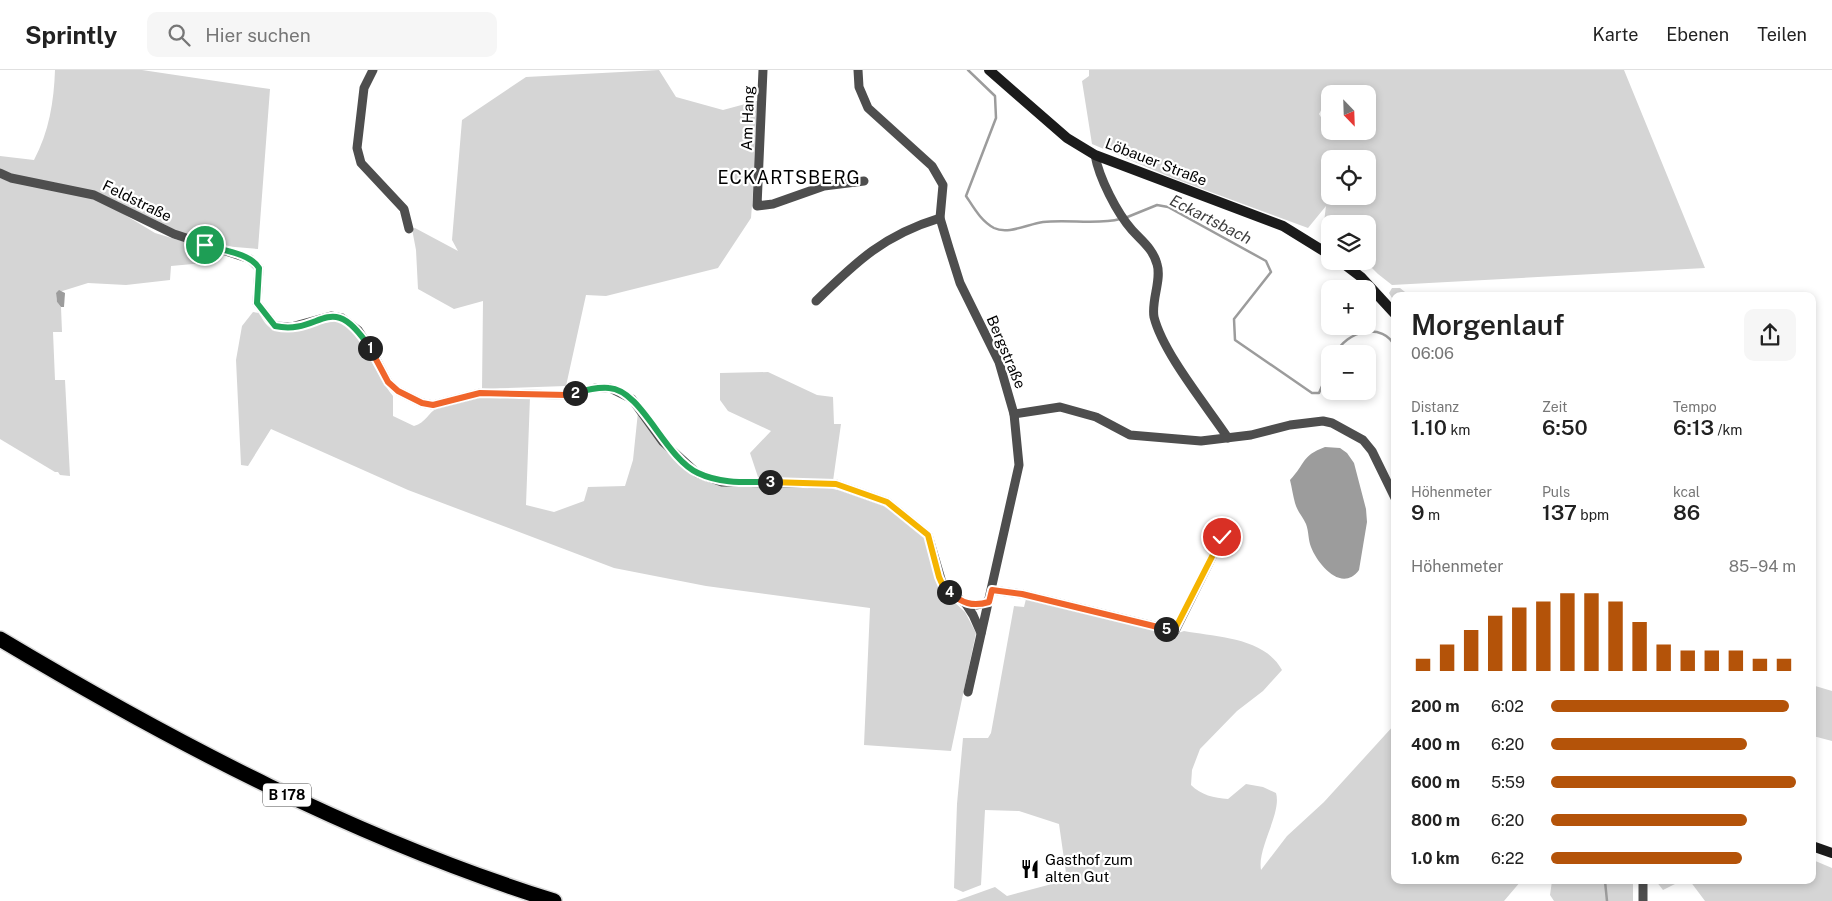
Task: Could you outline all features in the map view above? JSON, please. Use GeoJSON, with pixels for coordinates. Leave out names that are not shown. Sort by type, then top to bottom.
{"type":"FeatureCollection","features":[{"type":"Feature","properties":{"kind":"highway","name":"B 178"},"geometry":{"type":"LineString","coordinates":[[0,639],[176,739],[314,809],[442,863],[554,901]]}},
{"type":"Feature","properties":{"kind":"main road","name":"Löbauer Straße"},"geometry":{"type":"LineString","coordinates":[[989,70],[1067,138],[1095,155],[1283,226],[1321,249]]}},
{"type":"Feature","properties":{"kind":"main road"},"geometry":{"type":"LineString","coordinates":[[1351,270],[1391,310]]}},
{"type":"Feature","properties":{"kind":"main road"},"geometry":{"type":"LineString","coordinates":[[1816,847],[1832,853]]}},
{"type":"Feature","properties":{"kind":"street"},"geometry":{"type":"LineString","coordinates":[[373,70],[364,88],[357,148],[361,163],[404,209],[409,229]]}},
{"type":"Feature","properties":{"kind":"street","name":"Am Hang"},"geometry":{"type":"LineString","coordinates":[[763,70],[757,206],[773,204],[824,186],[864,181]]}},
{"type":"Feature","properties":{"kind":"street","name":"Bergstraße"},"geometry":{"type":"LineString","coordinates":[[858,70],[859,87],[868,108],[932,166],[943,185],[940,218],[960,283],[998,362],[1014,414],[1019,465],[968,692]]}},
{"type":"Feature","properties":{"kind":"street"},"geometry":{"type":"LineString","coordinates":[[1095,155],[1101,176],[1121,212],[1129,225],[1146,243],[1158,265],[1154,314],[1161,339],[1228,438]]}},
{"type":"Feature","properties":{"kind":"street","name":"Feldstraße"},"geometry":{"type":"LineString","coordinates":[[0,173],[11,178],[94,195],[167,231],[250,259],[259,268],[257,303],[275,326],[291,327],[331,316],[342,318],[358,330],[388,382],[413,400],[433,405],[480,393],[567,395],[595,388],[610,388],[632,399],[663,442],[697,473],[722,482],[836,484],[887,502],[928,535],[943,586],[966,604],[974,615],[981,633]]}},
{"type":"Feature","properties":{"kind":"street"},"geometry":{"type":"LineString","coordinates":[[816,301],[857,260],[915,226],[940,218]]}},
{"type":"Feature","properties":{"kind":"street"},"geometry":{"type":"LineString","coordinates":[[1014,414],[1060,408],[1096,417],[1130,435],[1201,441],[1251,435],[1290,425],[1323,421],[1332,423],[1363,440],[1372,451],[1391,490]]}},
{"type":"Feature","properties":{"kind":"street"},"geometry":{"type":"LineString","coordinates":[[992,590],[1022,594],[1174,631],[1222,537]]}},
{"type":"Feature","properties":{"kind":"street"},"geometry":{"type":"LineString","coordinates":[[966,604],[977,605],[989,602]]}},
{"type":"Feature","properties":{"kind":"street"},"geometry":{"type":"LineString","coordinates":[[1642,884],[1642,901]]}},
{"type":"Feature","properties":{"kind":"shaded area"},"geometry":{"type":"Polygon","coordinates":[[[55,70],[142,70],[270,89],[258,249],[223,246],[184,234],[97,192],[18,176],[0,170],[0,156],[34,160],[50,116],[55,70]]]}},
{"type":"Feature","properties":{"kind":"shaded area"},"geometry":{"type":"Polygon","coordinates":[[[659,70],[676,97],[723,110],[760,100],[751,218],[718,268],[606,296],[586,295],[566,386],[482,389],[483,301],[454,309],[418,289],[416,250],[412,229],[415,228],[458,251],[452,240],[462,120],[526,77],[659,70]]]}},
{"type":"Feature","properties":{"kind":"shaded area"},"geometry":{"type":"Polygon","coordinates":[[[1089,70],[1624,70],[1705,268],[1392,285],[1374,270],[1376,270],[1376,215],[1325,215],[1326,206],[1308,228],[1170,177],[1092,144],[1082,81],[1089,76],[1089,70]]]}},
{"type":"Feature","properties":{"kind":"shaded area"},"geometry":{"type":"Polygon","coordinates":[[[0,178],[91,198],[110,206],[155,233],[211,250],[204,263],[171,266],[170,280],[126,285],[88,283],[56,293],[57,302],[61,307],[62,332],[53,332],[55,380],[65,380],[70,476],[60,475],[58,472],[0,439],[0,178]]]}},
{"type":"Feature","properties":{"kind":"shaded area"},"geometry":{"type":"Polygon","coordinates":[[[1392,288],[1400,288],[1405,292],[1391,292],[1391,296],[1389,293],[1392,288]]]}},
{"type":"Feature","properties":{"kind":"shaded area"},"geometry":{"type":"Polygon","coordinates":[[[59,290],[65,293],[64,307],[61,307],[57,302],[56,293],[59,290]]]}},
{"type":"Feature","properties":{"kind":"shaded area"},"geometry":{"type":"Polygon","coordinates":[[[253,312],[259,313],[267,326],[279,331],[297,330],[326,323],[345,323],[359,340],[393,396],[393,416],[414,426],[418,425],[435,410],[460,401],[495,397],[530,397],[526,505],[554,512],[584,501],[588,487],[625,486],[633,460],[638,412],[678,461],[722,484],[833,489],[849,492],[880,503],[925,535],[940,589],[965,612],[976,633],[951,751],[864,745],[870,608],[706,586],[614,568],[408,490],[271,429],[248,466],[241,465],[236,360],[242,326],[253,312]]]}},
{"type":"Feature","properties":{"kind":"shaded area"},"geometry":{"type":"Polygon","coordinates":[[[768,372],[817,395],[833,397],[834,424],[841,424],[833,481],[759,480],[750,453],[771,431],[728,411],[720,400],[720,373],[768,372]]]}},
{"type":"Feature","properties":{"kind":"shaded area"},"geometry":{"type":"Polygon","coordinates":[[[1325,447],[1340,448],[1347,453],[1354,463],[1366,509],[1367,522],[1359,570],[1345,579],[1331,574],[1314,554],[1306,524],[1296,506],[1290,480],[1304,460],[1317,450],[1325,447]]]}},
{"type":"Feature","properties":{"kind":"shaded area"},"geometry":{"type":"Polygon","coordinates":[[[1026,599],[1175,634],[1184,631],[1224,637],[1252,645],[1274,659],[1282,670],[1263,691],[1237,711],[1200,749],[1192,770],[1191,785],[1203,794],[1223,799],[1228,799],[1246,784],[1263,787],[1276,793],[1276,810],[1262,852],[1261,870],[1287,836],[1324,802],[1391,728],[1391,884],[1518,884],[1504,901],[956,901],[995,887],[1007,896],[1067,880],[1059,824],[1019,811],[985,810],[981,885],[963,892],[954,888],[957,804],[963,738],[988,738],[991,733],[1014,606],[1024,607],[1026,599]]]}},
{"type":"Feature","properties":{"kind":"shaded area"},"geometry":{"type":"Polygon","coordinates":[[[1816,686],[1832,691],[1832,741],[1816,737],[1816,686]]]}},
{"type":"Feature","properties":{"kind":"shaded area"},"geometry":{"type":"Polygon","coordinates":[[[1816,861],[1832,868],[1832,901],[1705,901],[1692,884],[1816,884],[1816,861]]]}},
{"type":"Feature","properties":{"kind":"shaded area"},"geometry":{"type":"Polygon","coordinates":[[[1552,884],[1633,884],[1633,901],[1554,901],[1550,895],[1552,884]]]}},
{"type":"Feature","properties":{"kind":"shaded area"},"geometry":{"type":"Polygon","coordinates":[[[1658,884],[1675,884],[1663,890],[1658,884]]]}},
{"type":"Feature","properties":{"kind":"waterway","name":"Eckartsbach"},"geometry":{"type":"LineString","coordinates":[[968,70],[995,96],[996,118],[966,196],[985,222],[994,228],[1005,230],[1043,222],[1102,222],[1120,219]]}},
{"type":"Feature","properties":{"kind":"waterway","name":"Eckartsbach"},"geometry":{"type":"LineString","coordinates":[[1125,218],[1157,205],[1168,207],[1266,261],[1271,272],[1234,319],[1235,340],[1312,393],[1319,393],[1321,388]]}},
{"type":"Feature","properties":{"kind":"waterway","name":"Eckartsbach"},"geometry":{"type":"LineString","coordinates":[[1342,345],[1347,340],[1365,332],[1382,334],[1391,341]]}},
{"type":"Feature","properties":{"kind":"waterway","name":"Eckartsbach"},"geometry":{"type":"LineString","coordinates":[[1605,884],[1607,901]]}},
{"type":"Feature","properties":{"kind":"place","name":"Gasthof zum alten Gut"},"geometry":{"type":"Point","coordinates":[1030,869]}},
{"type":"Feature","properties":{"kind":"district","name":"ECKARTSBERG"},"geometry":{"type":"Point","coordinates":[789,178]}},
{"type":"Feature","properties":{"kind":"route"},"geometry":{"type":"LineString","coordinates":[[205,245],[250,259],[256,264],[259,268],[257,303],[275,326],[291,327],[331,316],[350,322],[358,330],[374,355],[388,382],[413,400],[433,405],[458,397],[480,393],[521,392],[567,395],[595,388],[610,388],[620,391],[632,399],[644,413],[663,442],[675,455],[697,473],[722,482],[836,484],[887,502],[928,535],[943,586],[966,604],[977,605],[989,602],[992,590],[1022,594],[1174,631],[1222,537]]}}]}
